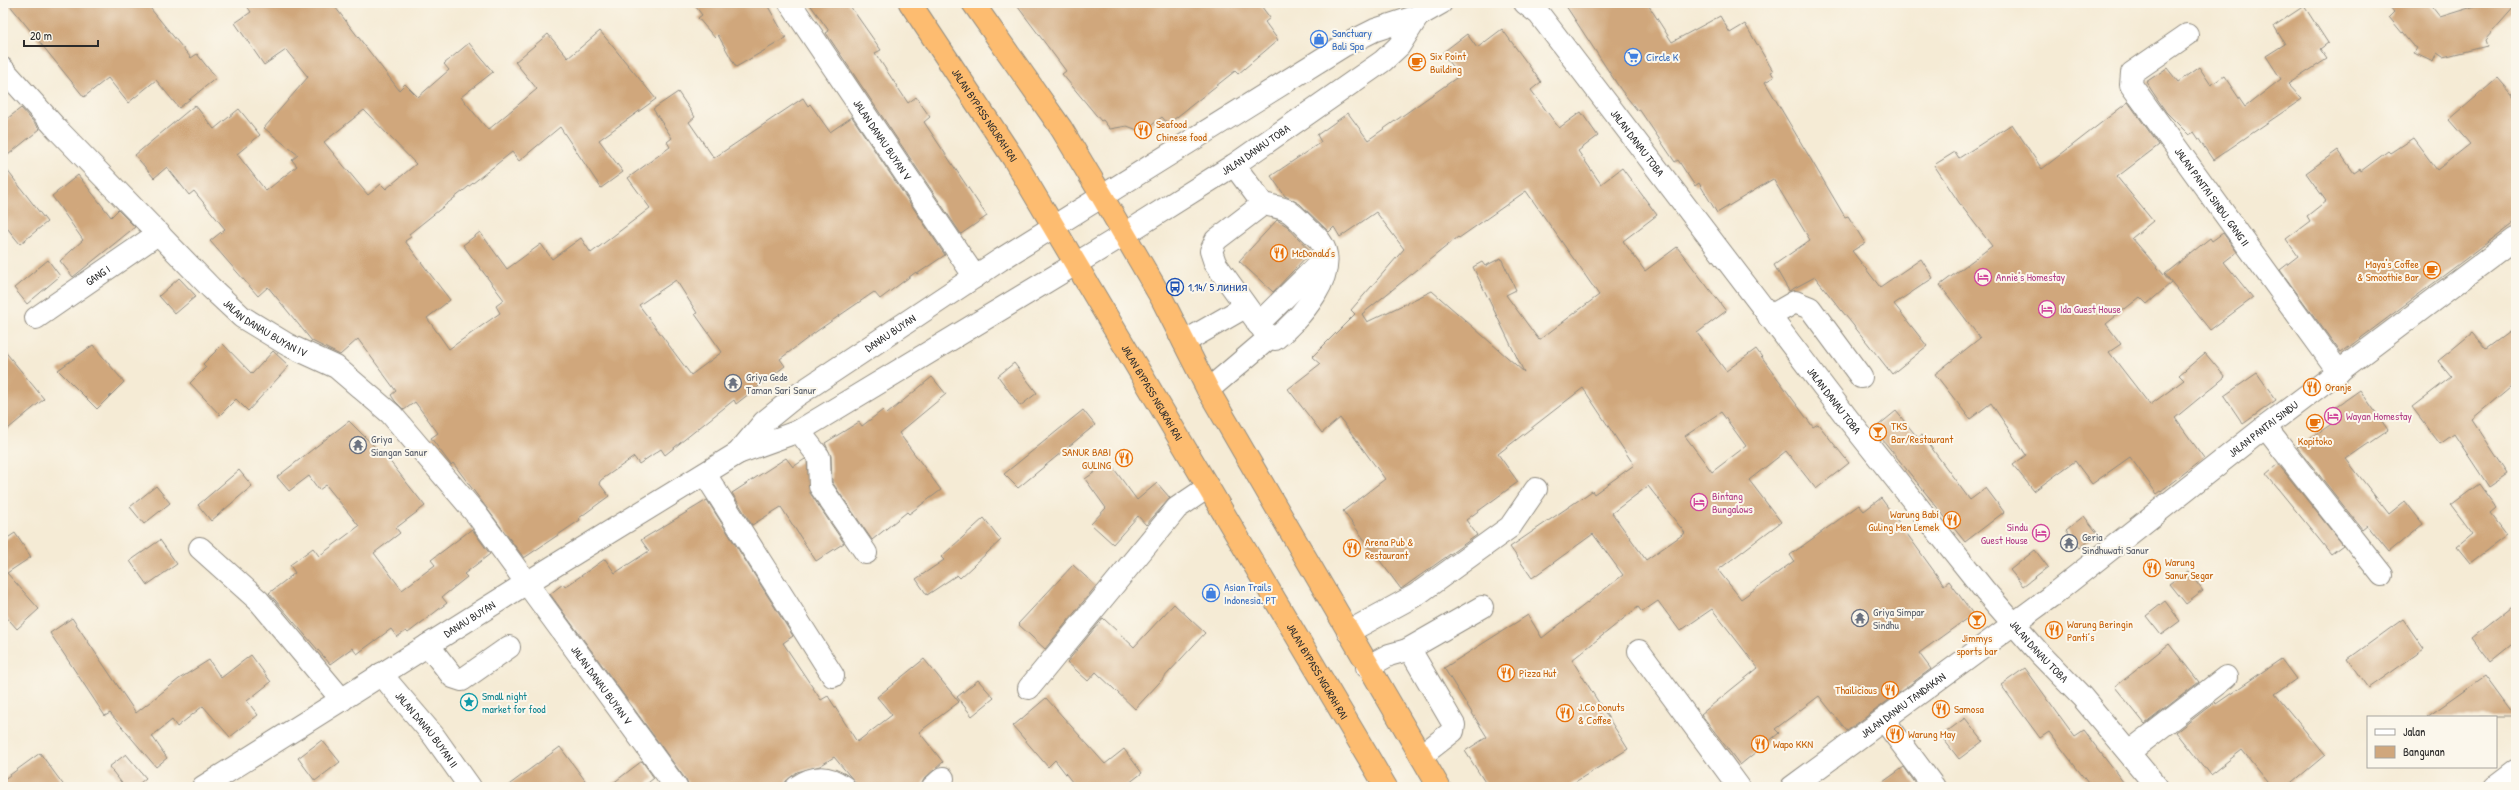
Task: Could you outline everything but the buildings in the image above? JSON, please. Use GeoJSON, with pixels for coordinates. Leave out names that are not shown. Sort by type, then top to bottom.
{"type":"FeatureCollection","features":[{"type":"Feature","properties":{"kind":"highway","name":"JALAN BYPASS NGURAH RAI"},"geometry":{"type":"LineString","coordinates":[[910,3],[1004,144],[1054,226],[1386,787]]}},
{"type":"Feature","properties":{"kind":"highway"},"geometry":{"type":"LineString","coordinates":[[973,3],[1057,122],[1125,234],[1184,342],[1208,390],[1367,667],[1439,787]]}},
{"type":"Feature","properties":{"kind":"street","name":"JALAN DANAU BUYAN V"},"geometry":{"type":"LineString","coordinates":[[790,3],[975,276]]}},
{"type":"Feature","properties":{"kind":"street","name":"JALAN DANAU TOBA"},"geometry":{"type":"LineString","coordinates":[[1054,226],[1343,46],[1375,30],[1418,16],[1441,3]]}},
{"type":"Feature","properties":{"kind":"street","name":"JALAN DANAU TOBA"},"geometry":{"type":"LineString","coordinates":[[1525,3],[1539,14],[1769,317],[1884,464],[2013,624],[2082,697],[2158,787]]}},
{"type":"Feature","properties":{"kind":"street","name":"JALAN DANAU TOBA"},"geometry":{"type":"LineString","coordinates":[[1076,263],[1234,165],[1383,60],[1399,46],[1418,16]]}},
{"type":"Feature","properties":{"kind":"street","name":"JALAN PANTAI SINDU, GANG II"},"geometry":{"type":"LineString","coordinates":[[2187,35],[2132,73],[2130,80],[2131,85],[2339,372]]}},
{"type":"Feature","properties":{"kind":"street","name":"JALAN DANAU BUYAN IV"},"geometry":{"type":"LineString","coordinates":[[3,69],[57,129],[159,232],[211,288],[242,317],[288,345],[336,367],[391,414],[477,515],[525,584]]}},
{"type":"Feature","properties":{"kind":"street"},"geometry":{"type":"LineString","coordinates":[[1234,165],[1263,204],[1287,209],[1320,242],[1326,257],[1325,275],[1316,294],[1283,333],[1275,339],[1263,331],[1245,307],[1215,263],[1211,251],[1216,240],[1263,204]]}},
{"type":"Feature","properties":{"kind":"street","name":"DANAU BUYAN"},"geometry":{"type":"LineString","coordinates":[[738,453],[764,422],[796,396],[975,276],[1054,226]]}},
{"type":"Feature","properties":{"kind":"street","name":"GANG I"},"geometry":{"type":"LineString","coordinates":[[36,318],[159,232]]}},
{"type":"Feature","properties":{"kind":"street","name":"JALAN PANTAI SINDU"},"geometry":{"type":"LineString","coordinates":[[2013,624],[2265,427],[2516,238]]}},
{"type":"Feature","properties":{"kind":"street","name":"DANAU BUYAN"},"geometry":{"type":"LineString","coordinates":[[203,787],[525,584],[738,453],[799,431],[1076,263]]}},
{"type":"Feature","properties":{"kind":"street"},"geometry":{"type":"LineString","coordinates":[[1769,317],[1795,302],[1810,308],[1861,377]]}},
{"type":"Feature","properties":{"kind":"street"},"geometry":{"type":"LineString","coordinates":[[1184,342],[1245,307]]}},
{"type":"Feature","properties":{"kind":"street"},"geometry":{"type":"LineString","coordinates":[[1208,390],[1263,331]]}},
{"type":"Feature","properties":{"kind":"street"},"geometry":{"type":"LineString","coordinates":[[2265,427],[2382,575]]}},
{"type":"Feature","properties":{"kind":"street"},"geometry":{"type":"LineString","coordinates":[[799,431],[819,457],[820,486],[866,553]]}},
{"type":"Feature","properties":{"kind":"street"},"geometry":{"type":"LineString","coordinates":[[705,474],[833,676]]}},
{"type":"Feature","properties":{"kind":"street"},"geometry":{"type":"LineString","coordinates":[[1029,688],[1177,508],[1208,487]]}},
{"type":"Feature","properties":{"kind":"street"},"geometry":{"type":"LineString","coordinates":[[1348,632],[1416,595],[1510,527],[1536,488]]}},
{"type":"Feature","properties":{"kind":"street"},"geometry":{"type":"LineString","coordinates":[[200,548],[258,600],[342,700]]}},
{"type":"Feature","properties":{"kind":"street","name":"JALAN DANAU BUYAN V"},"geometry":{"type":"LineString","coordinates":[[525,584],[676,787]]}},
{"type":"Feature","properties":{"kind":"street"},"geometry":{"type":"LineString","coordinates":[[1367,667],[1389,654],[1407,650],[1482,607]]}},
{"type":"Feature","properties":{"kind":"street","name":"JALAN DANAU TANDAKAN"},"geometry":{"type":"LineString","coordinates":[[1792,787],[2013,624]]}},
{"type":"Feature","properties":{"kind":"street"},"geometry":{"type":"LineString","coordinates":[[428,645],[453,677],[462,680],[509,648]]}},
{"type":"Feature","properties":{"kind":"street"},"geometry":{"type":"LineString","coordinates":[[1407,650],[1412,653],[1454,725],[1453,731],[1421,756]]}},
{"type":"Feature","properties":{"kind":"street"},"geometry":{"type":"LineString","coordinates":[[1639,651],[1739,787]]}},
{"type":"Feature","properties":{"kind":"street","name":"JALAN DANAU BUYAN II"},"geometry":{"type":"LineString","coordinates":[[381,674],[433,735],[470,787]]}},
{"type":"Feature","properties":{"kind":"street"},"geometry":{"type":"LineString","coordinates":[[2129,752],[2226,677]]}},
{"type":"Feature","properties":{"kind":"street"},"geometry":{"type":"LineString","coordinates":[[1884,720],[1934,787]]}},
{"type":"Feature","properties":{"kind":"street"},"geometry":{"type":"LineString","coordinates":[[2495,787],[2516,771]]}},
{"type":"Feature","properties":{"kind":"street"},"geometry":{"type":"LineString","coordinates":[[797,787],[819,777],[833,779],[844,787]]}},
{"type":"Feature","properties":{"kind":"place","name":"Sanctuary Bali Spa"},"geometry":{"type":"Point","coordinates":[1319,39]}},
{"type":"Feature","properties":{"kind":"place","name":"Circle K"},"geometry":{"type":"Point","coordinates":[1633,57]}},
{"type":"Feature","properties":{"kind":"place","name":"Six Point Building"},"geometry":{"type":"Point","coordinates":[1417,62]}},
{"type":"Feature","properties":{"kind":"place","name":"Seafood Chinese food"},"geometry":{"type":"Point","coordinates":[1143,130]}},
{"type":"Feature","properties":{"kind":"place","name":"McDonald's"},"geometry":{"type":"Point","coordinates":[1279,253]}},
{"type":"Feature","properties":{"kind":"place","name":"Maya's Coffee & Smoothie Bar"},"geometry":{"type":"Point","coordinates":[2432,270]}},
{"type":"Feature","properties":{"kind":"place","name":"Annie's Homestay"},"geometry":{"type":"Point","coordinates":[1983,277]}},
{"type":"Feature","properties":{"kind":"place","name":"1,14/ 5 линия"},"geometry":{"type":"Point","coordinates":[1175,287]}},
{"type":"Feature","properties":{"kind":"place","name":"Ida Guest House"},"geometry":{"type":"Point","coordinates":[2047,309]}},
{"type":"Feature","properties":{"kind":"place","name":"Griya Gede Taman Sari Sanur"},"geometry":{"type":"Point","coordinates":[733,383]}},
{"type":"Feature","properties":{"kind":"place","name":"Oranje"},"geometry":{"type":"Point","coordinates":[2312,387]}},
{"type":"Feature","properties":{"kind":"place","name":"Wayan Homestay"},"geometry":{"type":"Point","coordinates":[2333,416]}},
{"type":"Feature","properties":{"kind":"place","name":"Kopitoko"},"geometry":{"type":"Point","coordinates":[2315,423]}},
{"type":"Feature","properties":{"kind":"place","name":"TKS Bar/Restaurant"},"geometry":{"type":"Point","coordinates":[1878,432]}},
{"type":"Feature","properties":{"kind":"place","name":"Griya Siangan Sanur"},"geometry":{"type":"Point","coordinates":[358,445]}},
{"type":"Feature","properties":{"kind":"place","name":"SANUR BABI GULING"},"geometry":{"type":"Point","coordinates":[1124,458]}},
{"type":"Feature","properties":{"kind":"place","name":"Bintang Bungalows"},"geometry":{"type":"Point","coordinates":[1699,502]}},
{"type":"Feature","properties":{"kind":"place","name":"Warung Babi Guling Men Lemek"},"geometry":{"type":"Point","coordinates":[1952,520]}},
{"type":"Feature","properties":{"kind":"place","name":"Sindu Guest House"},"geometry":{"type":"Point","coordinates":[2041,533]}},
{"type":"Feature","properties":{"kind":"place","name":"Geria Sindhuwati Sanur"},"geometry":{"type":"Point","coordinates":[2069,543]}},
{"type":"Feature","properties":{"kind":"place","name":"Arena Pub & Restaurant"},"geometry":{"type":"Point","coordinates":[1352,548]}},
{"type":"Feature","properties":{"kind":"place","name":"Warung Sanur Segar"},"geometry":{"type":"Point","coordinates":[2152,568]}},
{"type":"Feature","properties":{"kind":"place","name":"Asian Trails Indonesia. PT"},"geometry":{"type":"Point","coordinates":[1211,593]}},
{"type":"Feature","properties":{"kind":"place","name":"Griya Simpar Sindhu"},"geometry":{"type":"Point","coordinates":[1860,618]}},
{"type":"Feature","properties":{"kind":"place","name":"Jimmys sports bar"},"geometry":{"type":"Point","coordinates":[1977,620]}},
{"type":"Feature","properties":{"kind":"place","name":"Warung Beringin Panti’s"},"geometry":{"type":"Point","coordinates":[2054,630]}},
{"type":"Feature","properties":{"kind":"place","name":"Pizza Hut"},"geometry":{"type":"Point","coordinates":[1506,673]}},
{"type":"Feature","properties":{"kind":"place","name":"Thailicious"},"geometry":{"type":"Point","coordinates":[1890,690]}},
{"type":"Feature","properties":{"kind":"place","name":"Small night market for food"},"geometry":{"type":"Point","coordinates":[469,702]}},
{"type":"Feature","properties":{"kind":"place","name":"Samosa"},"geometry":{"type":"Point","coordinates":[1941,709]}},
{"type":"Feature","properties":{"kind":"place","name":"J.Co Donuts & Coffee"},"geometry":{"type":"Point","coordinates":[1565,713]}},
{"type":"Feature","properties":{"kind":"place","name":"Warung May"},"geometry":{"type":"Point","coordinates":[1895,734]}},
{"type":"Feature","properties":{"kind":"place","name":"Wapo KKN"},"geometry":{"type":"Point","coordinates":[1760,744]}}]}
